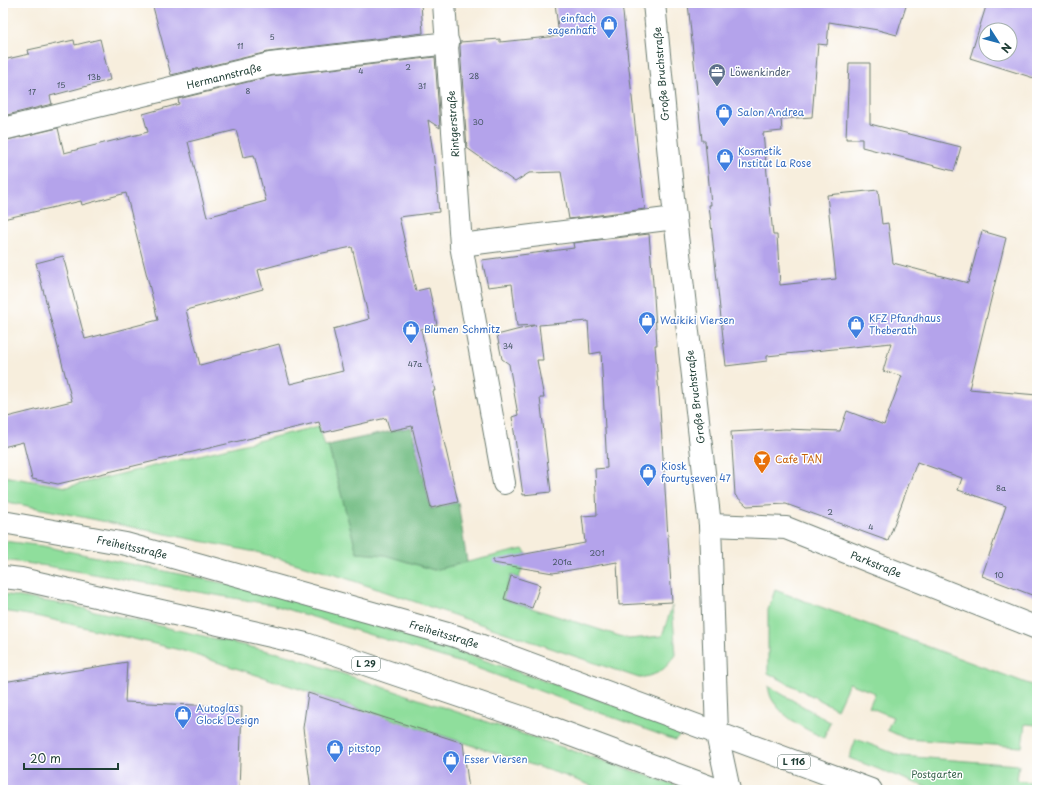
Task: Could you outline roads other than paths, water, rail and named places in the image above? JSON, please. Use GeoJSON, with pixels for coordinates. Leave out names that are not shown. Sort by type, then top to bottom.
{"type":"FeatureCollection","features":[{"type":"Feature","properties":{"kind":"main road","name":"Rintgerstraße"},"geometry":{"type":"LineString","coordinates":[[444,3],[461,245],[504,483]]}},
{"type":"Feature","properties":{"kind":"main road","name":"Große Bruchstraße"},"geometry":{"type":"LineString","coordinates":[[654,3],[675,218],[710,525],[717,734],[729,790]]}},
{"type":"Feature","properties":{"kind":"main road","name":"Hermannstraße"},"geometry":{"type":"LineString","coordinates":[[3,129],[270,64],[448,43]]}},
{"type":"Feature","properties":{"kind":"main road"},"geometry":{"type":"LineString","coordinates":[[461,245],[675,218]]}},
{"type":"Feature","properties":{"kind":"main road","name":"Freiheitsstraße"},"geometry":{"type":"LineString","coordinates":[[3,522],[126,544],[455,636],[871,790]]}},
{"type":"Feature","properties":{"kind":"main road","name":"Parkstraße"},"geometry":{"type":"LineString","coordinates":[[710,525],[786,528],[1037,628]]}},
{"type":"Feature","properties":{"kind":"main road","name":"L 29"},"geometry":{"type":"LineString","coordinates":[[3,577],[21,579],[306,644],[536,722],[718,790]]}},
{"type":"Feature","properties":{"kind":"place","name":"einfach sagenhaft"},"geometry":{"type":"Point","coordinates":[609,39]}},
{"type":"Feature","properties":{"kind":"place","name":"Löwenkinder"},"geometry":{"type":"Point","coordinates":[717,87]}},
{"type":"Feature","properties":{"kind":"place","name":"Salon Andrea"},"geometry":{"type":"Point","coordinates":[724,127]}},
{"type":"Feature","properties":{"kind":"place","name":"Kosmetik Institut La Rose"},"geometry":{"type":"Point","coordinates":[725,172]}},
{"type":"Feature","properties":{"kind":"place","name":"Waikiki Viersen"},"geometry":{"type":"Point","coordinates":[647,335]}},
{"type":"Feature","properties":{"kind":"place","name":"KFZ Pfandhaus Theberath"},"geometry":{"type":"Point","coordinates":[856,339]}},
{"type":"Feature","properties":{"kind":"place","name":"Blumen Schmitz"},"geometry":{"type":"Point","coordinates":[411,344]}},
{"type":"Feature","properties":{"kind":"place","name":"Cafe TAN"},"geometry":{"type":"Point","coordinates":[762,474]}},
{"type":"Feature","properties":{"kind":"place","name":"Kiosk fourtyseven 47"},"geometry":{"type":"Point","coordinates":[648,487]}},
{"type":"Feature","properties":{"kind":"place","name":"Autoglas Glock Design"},"geometry":{"type":"Point","coordinates":[183,729]}},
{"type":"Feature","properties":{"kind":"place","name":"pitstop"},"geometry":{"type":"Point","coordinates":[335,763]}},
{"type":"Feature","properties":{"kind":"place","name":"Esser Viersen"},"geometry":{"type":"Point","coordinates":[451,774]}},
{"type":"Feature","properties":{"kind":"park label","name":"Postgarten"},"geometry":{"type":"Point","coordinates":[937,774]}}]}
